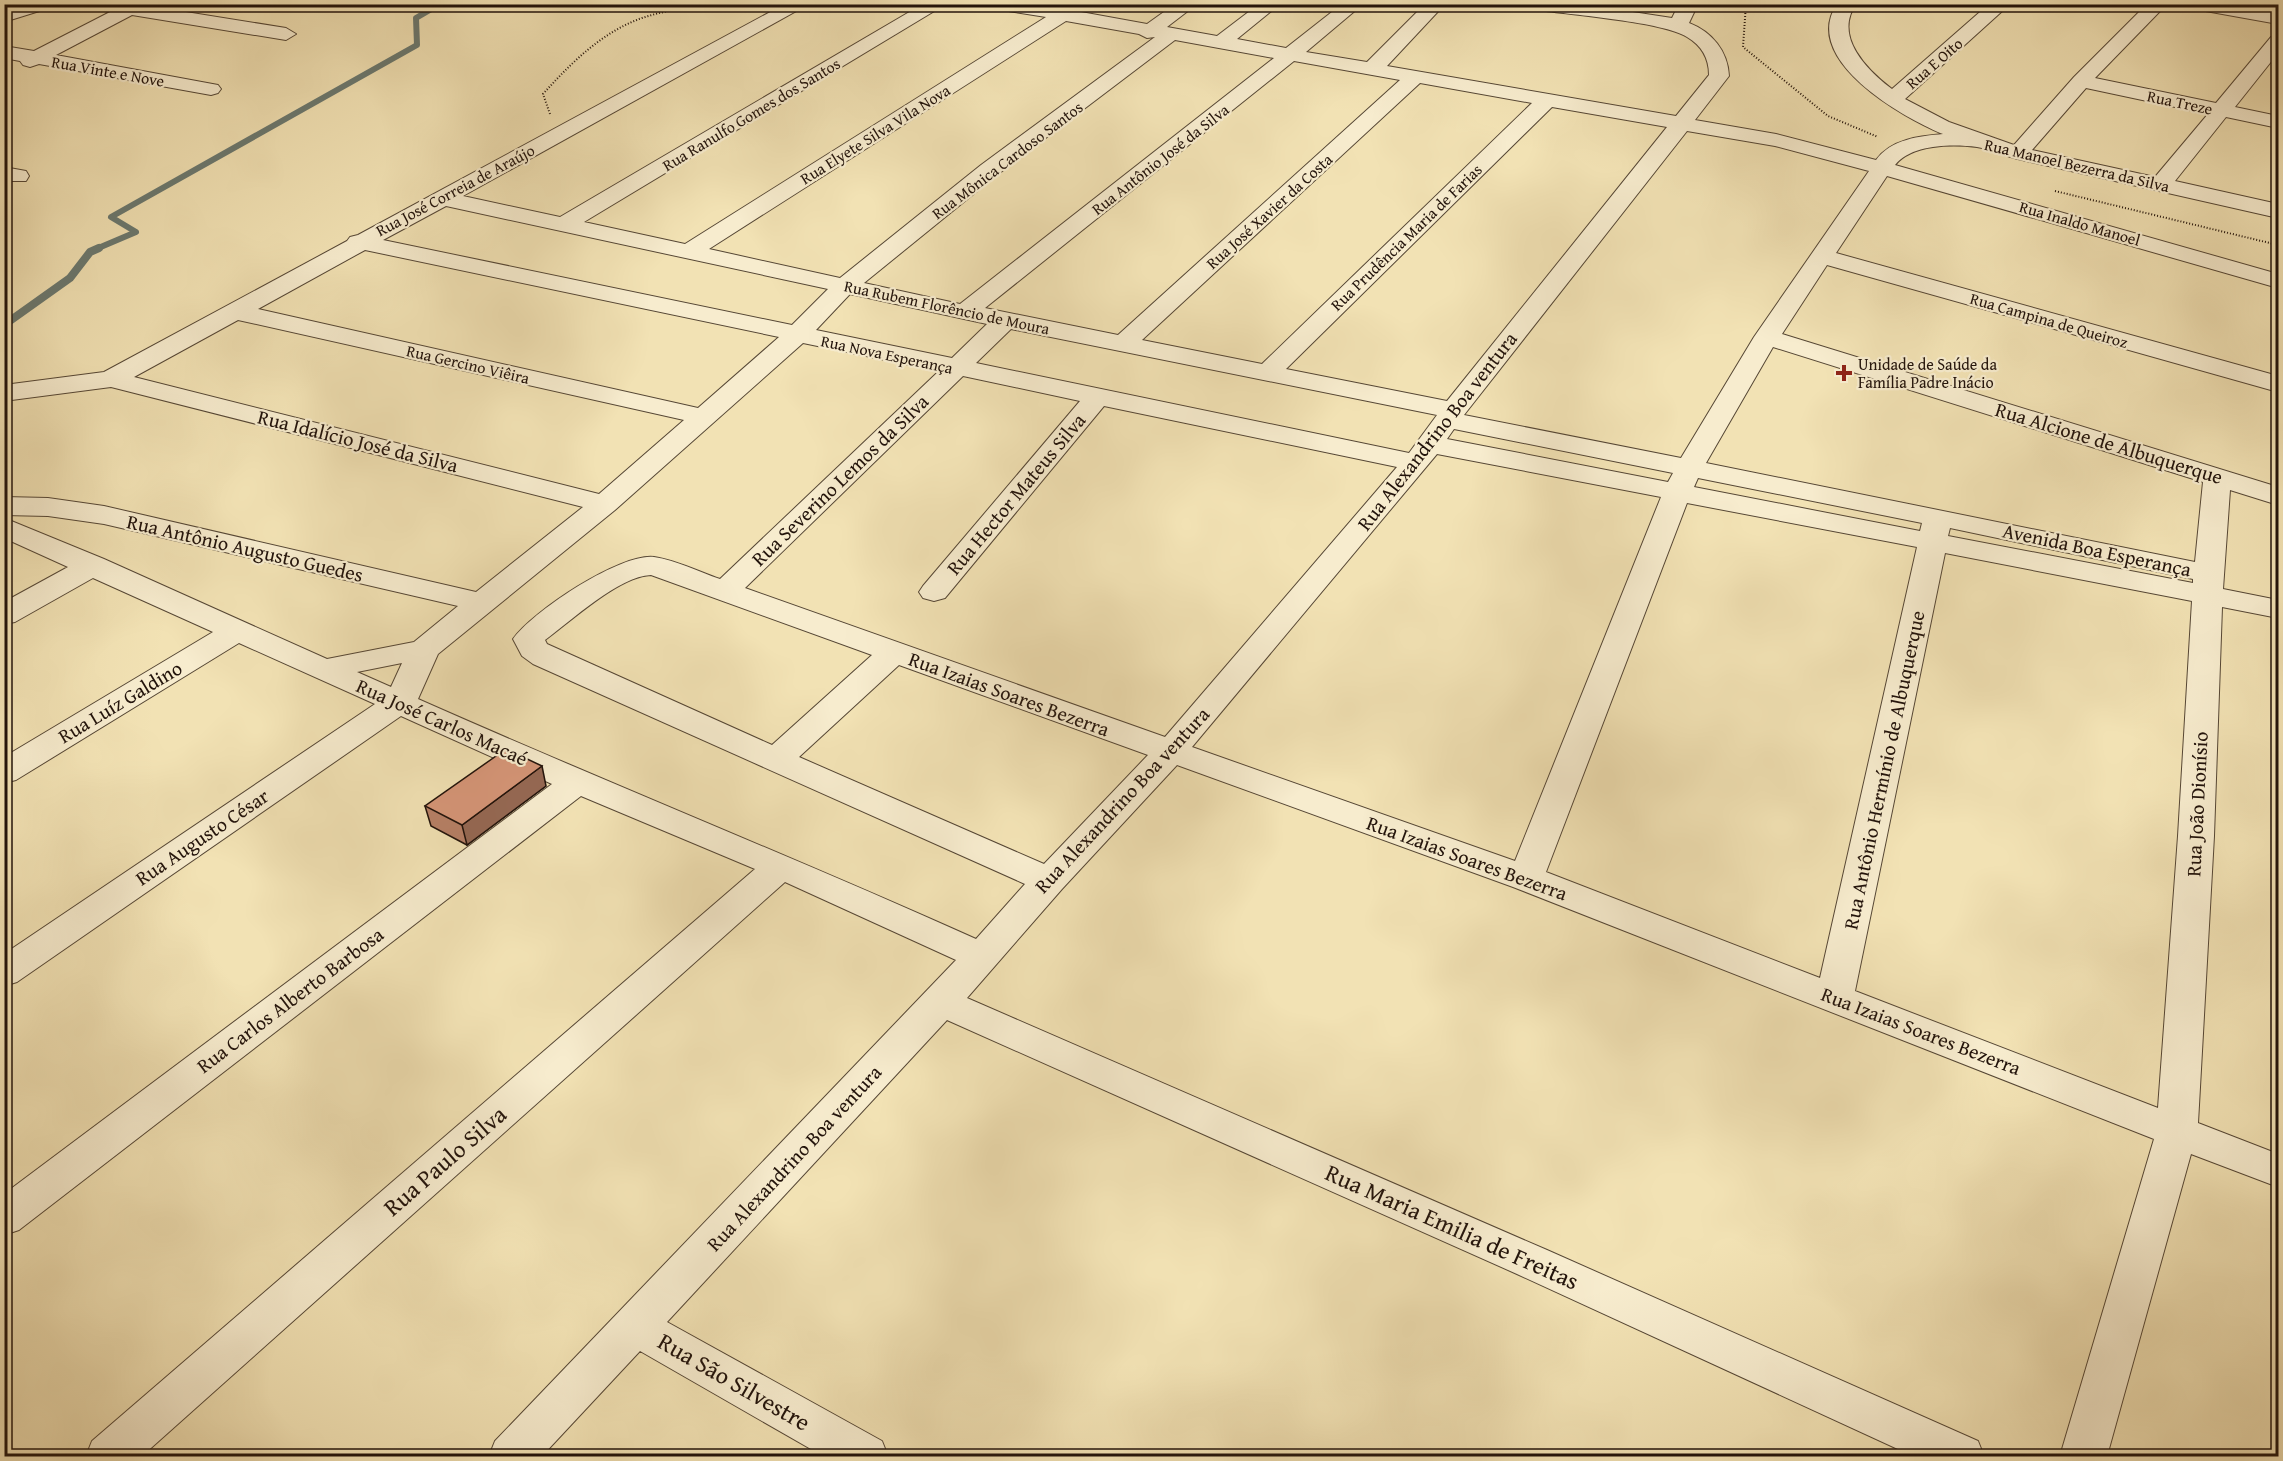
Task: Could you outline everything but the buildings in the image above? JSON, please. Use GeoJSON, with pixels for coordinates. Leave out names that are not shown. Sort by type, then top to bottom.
{"type":"FeatureCollection","features":[{"type":"Feature","properties":{"kind":"street"},"geometry":{"type":"LineString","coordinates":[[4,16],[42,4]]}},
{"type":"Feature","properties":{"kind":"street"},"geometry":{"type":"LineString","coordinates":[[97,4],[286,34]]}},
{"type":"Feature","properties":{"kind":"street","name":"Rua José Correia de Araújo"},"geometry":{"type":"LineString","coordinates":[[111,379],[800,4]]}},
{"type":"Feature","properties":{"kind":"street","name":"Rua Ranulfo Gomes dos Santos"},"geometry":{"type":"LineString","coordinates":[[565,224],[937,4]]}},
{"type":"Feature","properties":{"kind":"street","name":"Rua Inaldo Manoel"},"geometry":{"type":"LineString","coordinates":[[1002,4],[1147,32],[1546,101],[1686,117],[1929,180],[2278,281]]}},
{"type":"Feature","properties":{"kind":"street"},"geometry":{"type":"LineString","coordinates":[[1147,32],[1188,4]]}},
{"type":"Feature","properties":{"kind":"street"},"geometry":{"type":"LineString","coordinates":[[1219,44],[1271,4]]}},
{"type":"Feature","properties":{"kind":"street","name":"Rua Antônio José da Silva"},"geometry":{"type":"LineString","coordinates":[[965,312],[1290,57],[1354,4]]}},
{"type":"Feature","properties":{"kind":"street"},"geometry":{"type":"LineString","coordinates":[[1371,70],[1436,4]]}},
{"type":"Feature","properties":{"kind":"street"},"geometry":{"type":"LineString","coordinates":[[1540,4],[1590,8],[1678,25],[1689,4]]}},
{"type":"Feature","properties":{"kind":"street","name":"Rua E Oito"},"geometry":{"type":"LineString","coordinates":[[1900,103],[2001,4]]}},
{"type":"Feature","properties":{"kind":"street"},"geometry":{"type":"LineString","coordinates":[[2018,153],[2082,81],[2157,4]]}},
{"type":"Feature","properties":{"kind":"street","name":"Rua Manoel Bezerra da Silva"},"geometry":{"type":"LineString","coordinates":[[1853,5],[1838,28],[1845,53],[1857,71],[1900,103],[1984,156],[2018,153],[2278,212]]}},
{"type":"Feature","properties":{"kind":"street"},"geometry":{"type":"LineString","coordinates":[[2210,5],[2278,18]]}},
{"type":"Feature","properties":{"kind":"street"},"geometry":{"type":"LineString","coordinates":[[4,74],[130,9]]}},
{"type":"Feature","properties":{"kind":"street","name":"Rua Elyete Silva Vila Nova"},"geometry":{"type":"LineString","coordinates":[[689,252],[1060,16]]}},
{"type":"Feature","properties":{"kind":"street","name":"Rua Alexandrino Boa ventura"},"geometry":{"type":"LineString","coordinates":[[512,1456],[941,1002],[1049,880],[1170,752],[1437,434],[1719,76],[1720,63],[1713,50],[1700,36],[1678,25]]}},
{"type":"Feature","properties":{"kind":"street","name":"Rua Mônica Cardoso Santos"},"geometry":{"type":"LineString","coordinates":[[424,649],[605,504],[797,335],[845,286],[989,170],[1170,35]]}},
{"type":"Feature","properties":{"kind":"street"},"geometry":{"type":"LineString","coordinates":[[2160,185],[2278,41]]}},
{"type":"Feature","properties":{"kind":"street","name":"Rua Vinte e Nove"},"geometry":{"type":"LineString","coordinates":[[4,52],[212,89]]}},
{"type":"Feature","properties":{"kind":"street","name":"Rua José Xavier da Costa"},"geometry":{"type":"LineString","coordinates":[[1123,344],[1415,77]]}},
{"type":"Feature","properties":{"kind":"street","name":"Rua Treze"},"geometry":{"type":"LineString","coordinates":[[2082,81],[2278,122]]}},
{"type":"Feature","properties":{"kind":"street","name":"Rua Prudência Maria de Farias"},"geometry":{"type":"LineString","coordinates":[[1267,373],[1546,101]]}},
{"type":"Feature","properties":{"kind":"street"},"geometry":{"type":"LineString","coordinates":[[1526,878],[1677,492],[1767,337],[1880,168],[1902,147],[1909,135],[1911,124],[1900,103]]}},
{"type":"Feature","properties":{"kind":"street"},"geometry":{"type":"LineString","coordinates":[[1902,147],[1921,142],[1984,156]]}},
{"type":"Feature","properties":{"kind":"street"},"geometry":{"type":"LineString","coordinates":[[1929,180],[1963,178],[1984,156]]}},
{"type":"Feature","properties":{"kind":"street","name":"Rua Rubem Florêncio de Moura"},"geometry":{"type":"LineString","coordinates":[[440,198],[965,312],[1267,373],[1437,434]]}},
{"type":"Feature","properties":{"kind":"street","name":"Rua Nova Esperança"},"geometry":{"type":"LineString","coordinates":[[358,243],[1098,396],[1437,434]]}},
{"type":"Feature","properties":{"kind":"street","name":"Rua Campina de Queiroz"},"geometry":{"type":"LineString","coordinates":[[1820,256],[2278,384]]}},
{"type":"Feature","properties":{"kind":"street","name":"Rua Gercino Viêira"},"geometry":{"type":"LineString","coordinates":[[233,311],[704,417]]}},
{"type":"Feature","properties":{"kind":"street","name":"Rua Severino Lemos da Silva"},"geometry":{"type":"LineString","coordinates":[[724,592],[1005,320]]}},
{"type":"Feature","properties":{"kind":"street","name":"Rua Alcione de Albuquerque"},"geometry":{"type":"LineString","coordinates":[[1767,337],[2278,496]]}},
{"type":"Feature","properties":{"kind":"street"},"geometry":{"type":"LineString","coordinates":[[4,393],[111,379]]}},
{"type":"Feature","properties":{"kind":"street","name":"Rua Idalício José da Silva"},"geometry":{"type":"LineString","coordinates":[[111,379],[605,504]]}},
{"type":"Feature","properties":{"kind":"street","name":"Rua Hector Mateus Silva"},"geometry":{"type":"LineString","coordinates":[[934,592],[1098,396]]}},
{"type":"Feature","properties":{"kind":"street"},"geometry":{"type":"LineString","coordinates":[[1437,434],[1690,467],[1935,529]]}},
{"type":"Feature","properties":{"kind":"street"},"geometry":{"type":"LineString","coordinates":[[1437,434],[1677,492],[1935,529]]}},
{"type":"Feature","properties":{"kind":"street","name":"Rua João Dionísio"},"geometry":{"type":"LineString","coordinates":[[2084,1456],[2177,1131],[2196,836],[2208,585],[2217,477]]}},
{"type":"Feature","properties":{"kind":"street","name":"Rua Antônio Augusto Guedes"},"geometry":{"type":"LineString","coordinates":[[4,506],[48,507],[104,515],[483,603]]}},
{"type":"Feature","properties":{"kind":"street","name":"Rua José Carlos Macaé"},"geometry":{"type":"LineString","coordinates":[[4,527],[93,565],[235,632],[400,702],[577,782],[781,866],[981,956]]}},
{"type":"Feature","properties":{"kind":"street","name":"Avenida Boa Esperança"},"geometry":{"type":"LineString","coordinates":[[1935,529],[2208,585],[2247,602],[2278,609]]}},
{"type":"Feature","properties":{"kind":"street","name":"Rua Antônio Hermínio de Albuquerque"},"geometry":{"type":"LineString","coordinates":[[1835,997],[1935,529]]}},
{"type":"Feature","properties":{"kind":"street","name":"Rua Izaias Soares Bezerra"},"geometry":{"type":"LineString","coordinates":[[777,758],[544,657],[529,644],[529,639],[534,633],[609,582],[647,564],[1526,878],[2278,1171]]}},
{"type":"Feature","properties":{"kind":"street"},"geometry":{"type":"LineString","coordinates":[[4,615],[93,565]]}},
{"type":"Feature","properties":{"kind":"street","name":"Rua Luíz Galdino"},"geometry":{"type":"LineString","coordinates":[[4,772],[235,632]]}},
{"type":"Feature","properties":{"kind":"street"},"geometry":{"type":"LineString","coordinates":[[323,669],[424,649]]}},
{"type":"Feature","properties":{"kind":"street"},"geometry":{"type":"LineString","coordinates":[[400,702],[424,649]]}},
{"type":"Feature","properties":{"kind":"street"},"geometry":{"type":"LineString","coordinates":[[894,652],[777,758],[1049,880]]}},
{"type":"Feature","properties":{"kind":"street","name":"Rua Augusto César"},"geometry":{"type":"LineString","coordinates":[[4,973],[400,702]]}},
{"type":"Feature","properties":{"kind":"street","name":"Rua Carlos Alberto Barbosa"},"geometry":{"type":"LineString","coordinates":[[4,1218],[577,782]]}},
{"type":"Feature","properties":{"kind":"street","name":"Rua Paulo Silva"},"geometry":{"type":"LineString","coordinates":[[110,1456],[781,866]]}},
{"type":"Feature","properties":{"kind":"street","name":"Rua Maria Emilia de Freitas"},"geometry":{"type":"LineString","coordinates":[[941,1002],[1543,1267],[1961,1456]]}},
{"type":"Feature","properties":{"kind":"street","name":"Rua São Silvestre"},"geometry":{"type":"LineString","coordinates":[[635,1326],[865,1456]]}},
{"type":"Feature","properties":{"kind":"path"},"geometry":{"type":"LineString","coordinates":[[558,134],[543,94],[562,72],[597,42],[641,19],[697,4]]}},
{"type":"Feature","properties":{"kind":"waterway"},"geometry":{"type":"LineString","coordinates":[[96,249],[136,232],[111,217],[417,45],[416,18],[440,4]]}},
{"type":"Feature","properties":{"kind":"waterway"},"geometry":{"type":"LineString","coordinates":[[4,325],[70,278],[90,252],[99,248]]}},
{"type":"Feature","properties":{"kind":"place","name":"Unidade de Saúde da Família Padre Inácio"},"geometry":{"type":"Point","coordinates":[1844,373]}}]}
